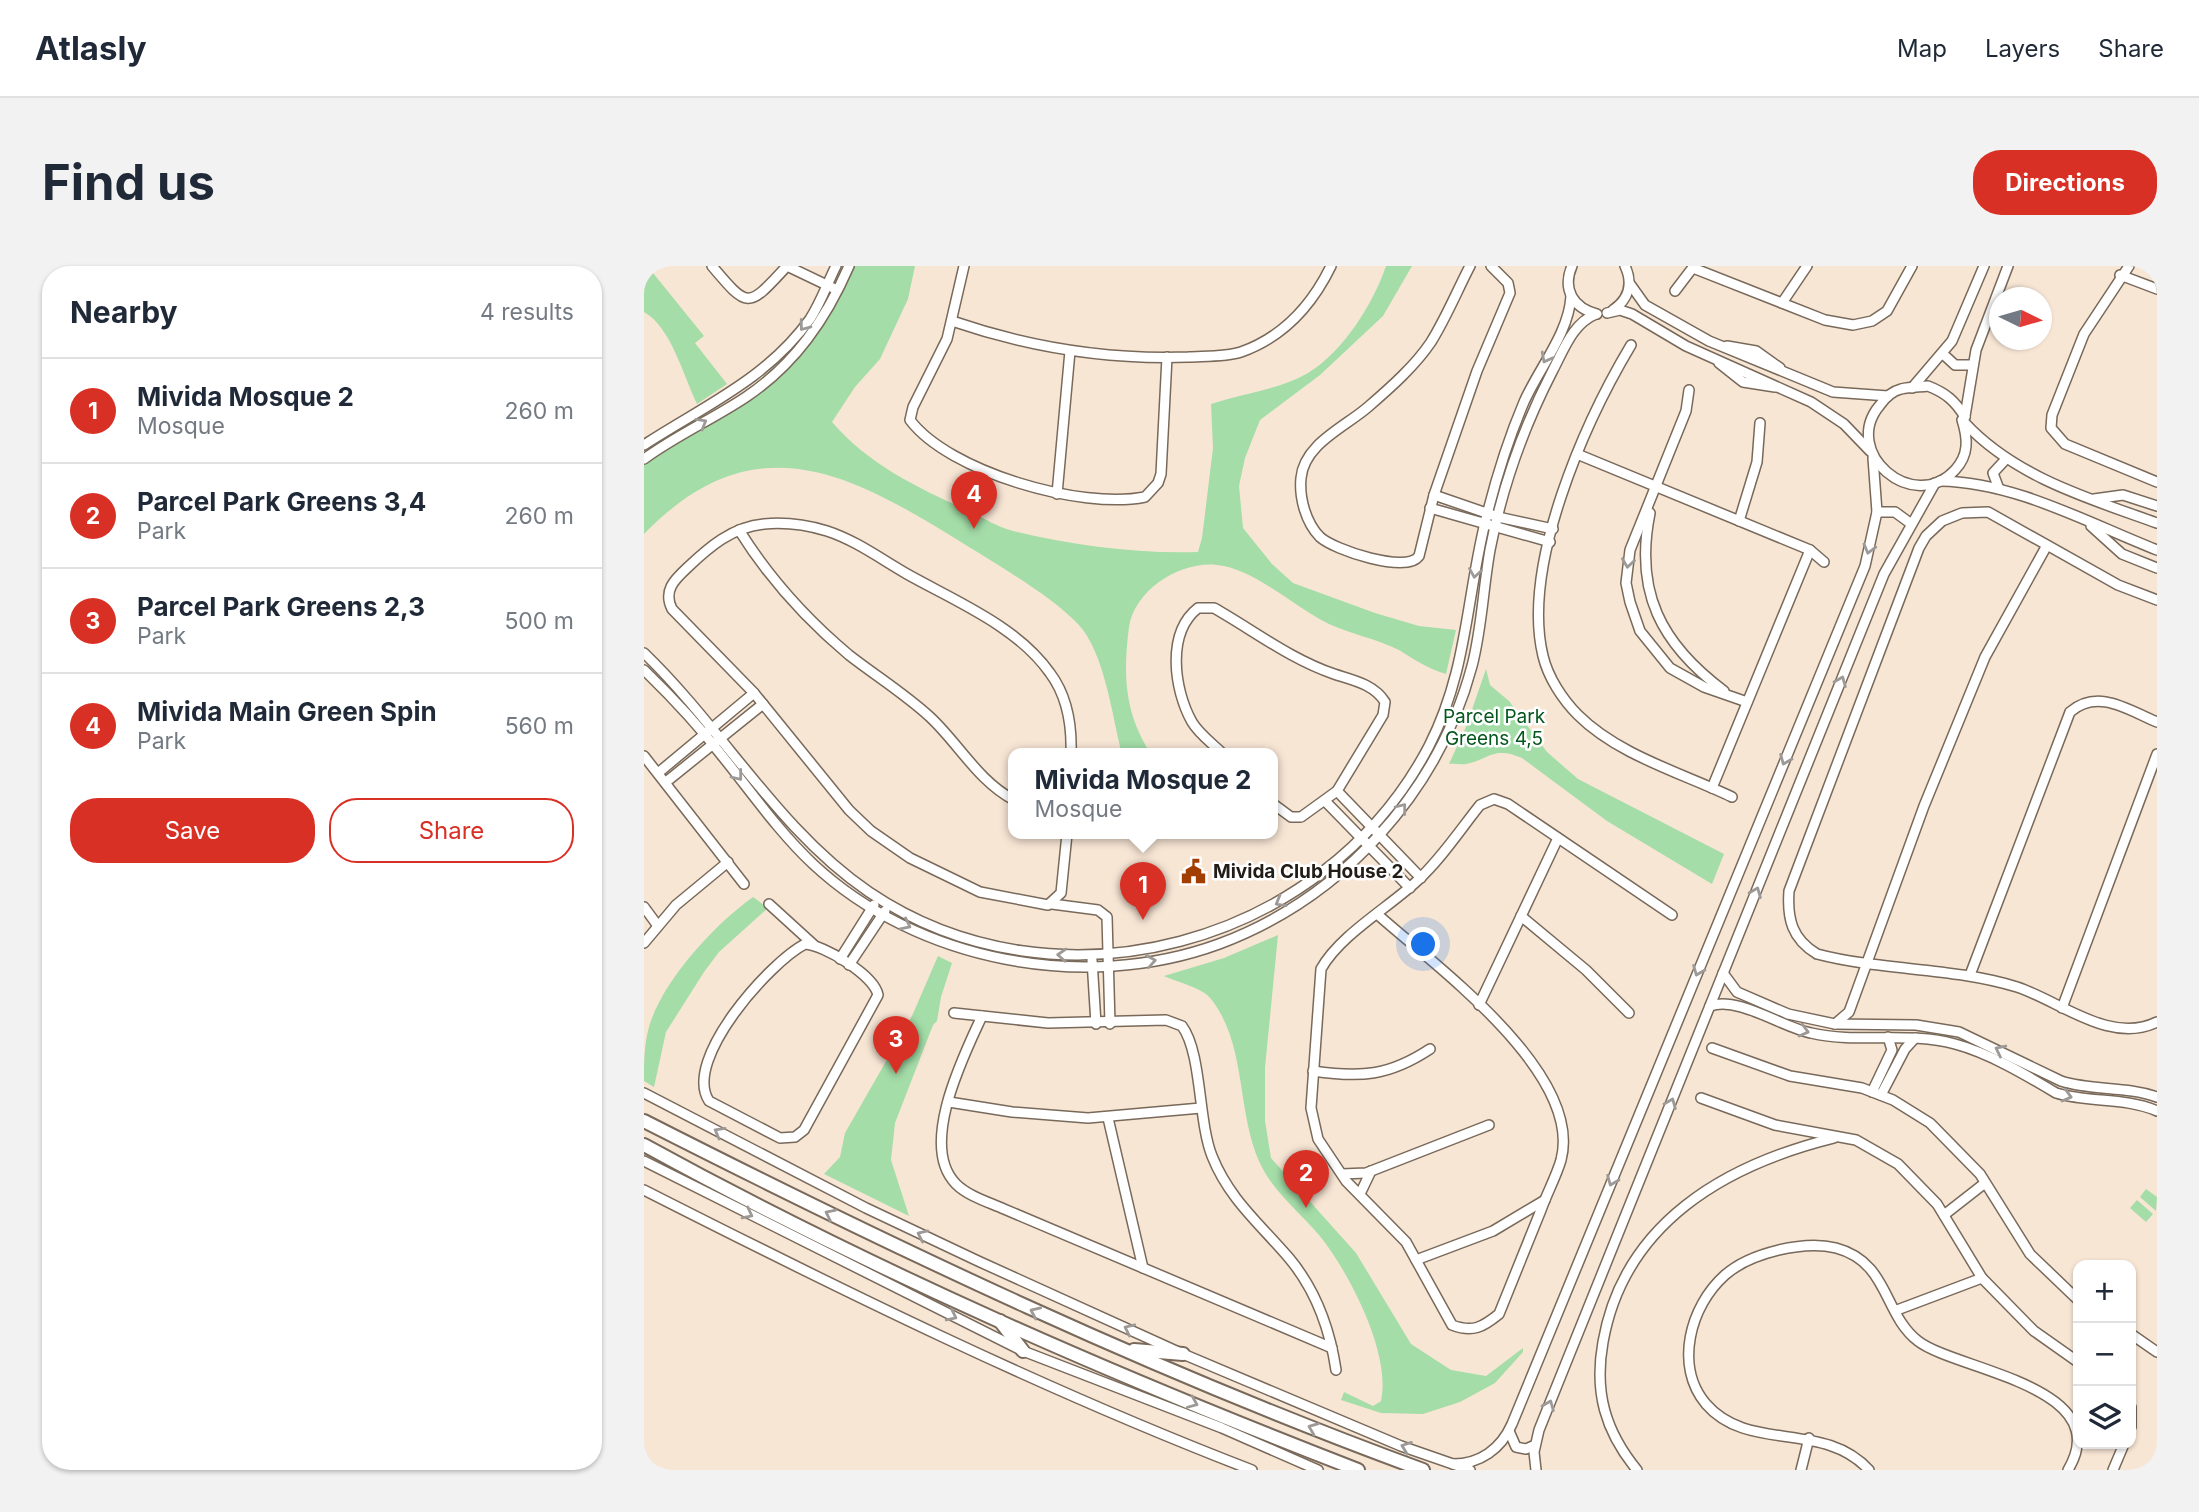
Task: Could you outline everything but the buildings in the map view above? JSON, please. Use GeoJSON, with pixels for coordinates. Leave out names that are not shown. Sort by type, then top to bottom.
{"type":"FeatureCollection","features":[{"type":"Feature","properties":{"kind":"main road"},"geometry":{"type":"LineString","coordinates":[[644,1121],[952,1273],[1121,1349],[1423,1470]]}},
{"type":"Feature","properties":{"kind":"main road"},"geometry":{"type":"LineString","coordinates":[[664,1156],[674,1154],[677,1148],[674,1136]]}},
{"type":"Feature","properties":{"kind":"main road"},"geometry":{"type":"LineString","coordinates":[[644,1145],[854,1252],[1000,1320],[1358,1470]]}},
{"type":"Feature","properties":{"kind":"main road"},"geometry":{"type":"LineString","coordinates":[[691,1170],[687,1162],[689,1154],[701,1150]]}},
{"type":"Feature","properties":{"kind":"main road"},"geometry":{"type":"LineString","coordinates":[[1000,1320],[1023,1351]]}},
{"type":"Feature","properties":{"kind":"main road"},"geometry":{"type":"LineString","coordinates":[[1121,1349],[1183,1354]]}},
{"type":"Feature","properties":{"kind":"street"},"geometry":{"type":"LineString","coordinates":[[712,266],[734,294],[749,299],[760,295],[787,266],[838,289]]}},
{"type":"Feature","properties":{"kind":"street"},"geometry":{"type":"LineString","coordinates":[[964,266],[952,321],[910,420],[920,433],[943,449],[1003,478],[1057,494],[1137,499],[1151,493],[1161,474],[1167,357]]}},
{"type":"Feature","properties":{"kind":"street"},"geometry":{"type":"LineString","coordinates":[[952,321],[1006,340],[1070,351],[1167,357],[1240,352],[1294,321],[1320,289],[1331,266]]}},
{"type":"Feature","properties":{"kind":"street"},"geometry":{"type":"LineString","coordinates":[[1469,266],[1430,343],[1376,400],[1313,450],[1302,472],[1302,499],[1308,520],[1321,538],[1374,559],[1416,561],[1434,495],[1477,371],[1510,293],[1508,283],[1491,266]]}},
{"type":"Feature","properties":{"kind":"street"},"geometry":{"type":"LineString","coordinates":[[1376,832],[1415,769],[1451,695],[1466,639],[1487,514],[1514,426],[1542,364],[1567,321],[1571,296],[1563,266]]}},
{"type":"Feature","properties":{"kind":"street"},"geometry":{"type":"LineString","coordinates":[[1568,285],[1573,266]]}},
{"type":"Feature","properties":{"kind":"street"},"geometry":{"type":"LineString","coordinates":[[1782,303],[1807,266]]}},
{"type":"Feature","properties":{"kind":"street"},"geometry":{"type":"LineString","coordinates":[[1675,291],[1693,267],[1841,325],[1867,323],[1878,319],[1891,307],[1912,266]]}},
{"type":"Feature","properties":{"kind":"street"},"geometry":{"type":"LineString","coordinates":[[1912,388],[1944,354],[1966,314],[1984,266]]}},
{"type":"Feature","properties":{"kind":"street"},"geometry":{"type":"LineString","coordinates":[[1964,419],[1973,365],[2008,266]]}},
{"type":"Feature","properties":{"kind":"street"},"geometry":{"type":"LineString","coordinates":[[2129,266],[2120,275],[2084,334],[2052,415],[2051,428],[2065,444],[2157,482]]}},
{"type":"Feature","properties":{"kind":"street"},"geometry":{"type":"LineString","coordinates":[[644,445],[729,395],[770,364],[803,327],[828,285],[833,267],[847,270],[811,336],[771,377],[746,397],[644,458]]}},
{"type":"Feature","properties":{"kind":"street"},"geometry":{"type":"LineString","coordinates":[[1607,313],[1624,300],[1628,273]]}},
{"type":"Feature","properties":{"kind":"street"},"geometry":{"type":"LineString","coordinates":[[1628,273],[1639,300],[1653,312],[1726,348],[1833,392],[1888,396]]}},
{"type":"Feature","properties":{"kind":"street"},"geometry":{"type":"LineString","coordinates":[[2120,275],[2157,289]]}},
{"type":"Feature","properties":{"kind":"street"},"geometry":{"type":"LineString","coordinates":[[1571,296],[1586,311],[1596,314],[1620,310],[1632,314],[1671,338],[1828,412],[1859,438],[1887,474],[1906,484],[1938,482],[1999,489],[2157,550]]}},
{"type":"Feature","properties":{"kind":"street"},"geometry":{"type":"LineString","coordinates":[[644,653],[717,741],[805,857],[832,881],[873,908],[930,937],[977,953],[1026,962],[1107,966],[1184,954],[1248,932],[1308,898],[1401,811],[1430,767],[1464,692],[1478,635],[1498,517],[1534,408],[1577,326],[1596,314]]}},
{"type":"Feature","properties":{"kind":"street"},"geometry":{"type":"LineString","coordinates":[[1631,345],[1608,384],[1577,454],[1553,529],[1541,588],[1539,627],[1543,657],[1558,689],[1578,715],[1606,737],[1732,797]]}},
{"type":"Feature","properties":{"kind":"street"},"geometry":{"type":"LineString","coordinates":[[1721,361],[1726,348]]}},
{"type":"Feature","properties":{"kind":"street"},"geometry":{"type":"LineString","coordinates":[[1726,348],[1756,351],[1783,372]]}},
{"type":"Feature","properties":{"kind":"street"},"geometry":{"type":"LineString","coordinates":[[1057,494],[1070,351]]}},
{"type":"Feature","properties":{"kind":"street"},"geometry":{"type":"LineString","coordinates":[[1944,354],[1955,365],[1973,365]]}},
{"type":"Feature","properties":{"kind":"street"},"geometry":{"type":"LineString","coordinates":[[1721,361],[1743,382],[1779,387]]}},
{"type":"Feature","properties":{"kind":"street"},"geometry":{"type":"LineString","coordinates":[[1766,382],[1771,367]]}},
{"type":"Feature","properties":{"kind":"street"},"geometry":{"type":"LineString","coordinates":[[1453,1464],[1482,1458],[1495,1449],[1509,1431],[1865,566],[1877,512],[1868,438],[1870,422],[1877,407],[1899,389],[1928,386],[1944,392],[1956,403],[1964,419],[1968,439],[1964,456],[1954,471],[1938,482],[1910,523],[1884,573],[1535,1445],[1536,1470]]}},
{"type":"Feature","properties":{"kind":"street"},"geometry":{"type":"LineString","coordinates":[[1689,390],[1686,411],[1627,564],[1626,583],[1634,618],[1650,646],[1670,668],[1704,687],[1747,702]]}},
{"type":"Feature","properties":{"kind":"street"},"geometry":{"type":"LineString","coordinates":[[1964,419],[2006,459],[2092,500],[2157,523]]}},
{"type":"Feature","properties":{"kind":"street"},"geometry":{"type":"LineString","coordinates":[[1739,522],[1757,462],[1760,423]]}},
{"type":"Feature","properties":{"kind":"street"},"geometry":{"type":"LineString","coordinates":[[1577,454],[1810,550],[1824,562]]}},
{"type":"Feature","properties":{"kind":"street"},"geometry":{"type":"LineString","coordinates":[[1999,489],[1993,473],[1999,463],[2006,459]]}},
{"type":"Feature","properties":{"kind":"street"},"geometry":{"type":"LineString","coordinates":[[1434,495],[1487,514],[1553,529]]}},
{"type":"Feature","properties":{"kind":"street"},"geometry":{"type":"LineString","coordinates":[[2092,500],[2123,495],[2157,506]]}},
{"type":"Feature","properties":{"kind":"street"},"geometry":{"type":"LineString","coordinates":[[1652,499],[1645,560],[1656,613],[1666,634],[1689,662],[1728,694]]}},
{"type":"Feature","properties":{"kind":"street"},"geometry":{"type":"LineString","coordinates":[[1430,508],[1550,542]]}},
{"type":"Feature","properties":{"kind":"street"},"geometry":{"type":"LineString","coordinates":[[1877,512],[1895,512],[1910,523]]}},
{"type":"Feature","properties":{"kind":"street"},"geometry":{"type":"LineString","coordinates":[[2157,600],[2118,585],[2046,547],[2000,516],[1974,512],[1942,521],[1926,536],[1919,548],[1788,891],[1791,927],[1806,948],[1827,957],[1970,975],[2018,988],[2111,1027],[2157,1021]]}},
{"type":"Feature","properties":{"kind":"street"},"geometry":{"type":"LineString","coordinates":[[1071,748],[1070,719],[1056,681],[1037,657],[1000,627],[830,532],[777,523],[739,530],[712,546],[676,578],[669,590],[669,599],[676,612],[754,694],[849,810],[897,850],[980,892],[1026,903],[1103,912],[1108,922],[1106,955],[1110,1024]]}},
{"type":"Feature","properties":{"kind":"street"},"geometry":{"type":"LineString","coordinates":[[2090,524],[2122,554],[2157,568]]}},
{"type":"Feature","properties":{"kind":"street"},"geometry":{"type":"LineString","coordinates":[[739,530],[775,582],[809,620],[921,708],[982,776],[1008,796]]}},
{"type":"Feature","properties":{"kind":"street"},"geometry":{"type":"LineString","coordinates":[[1835,1024],[1849,1012],[1924,806],[1985,657],[2046,547]]}},
{"type":"Feature","properties":{"kind":"street"},"geometry":{"type":"LineString","coordinates":[[1712,788],[1810,550]]}},
{"type":"Feature","properties":{"kind":"street"},"geometry":{"type":"LineString","coordinates":[[1217,748],[1193,724],[1182,697],[1177,666],[1177,645],[1184,621],[1198,608],[1214,608],[1312,666],[1371,687],[1380,694],[1385,702],[1382,715],[1337,790],[1326,802],[1301,817],[1291,817],[1278,807]]}},
{"type":"Feature","properties":{"kind":"street"},"geometry":{"type":"LineString","coordinates":[[644,670],[709,731]]}},
{"type":"Feature","properties":{"kind":"street"},"geometry":{"type":"LineString","coordinates":[[658,773],[754,694]]}},
{"type":"Feature","properties":{"kind":"street"},"geometry":{"type":"LineString","coordinates":[[1970,975],[2070,712],[2087,701],[2105,700],[2157,722]]}},
{"type":"Feature","properties":{"kind":"street"},"geometry":{"type":"LineString","coordinates":[[666,782],[762,704]]}},
{"type":"Feature","properties":{"kind":"street"},"geometry":{"type":"LineString","coordinates":[[717,741],[811,844],[842,872],[889,904],[939,928],[998,946],[1051,954],[1106,955],[1190,940],[1256,915],[1310,883],[1365,842]]}},
{"type":"Feature","properties":{"kind":"street"},"geometry":{"type":"LineString","coordinates":[[2063,1008],[2157,754]]}},
{"type":"Feature","properties":{"kind":"street"},"geometry":{"type":"LineString","coordinates":[[644,756],[744,884]]}},
{"type":"Feature","properties":{"kind":"street"},"geometry":{"type":"LineString","coordinates":[[1337,790],[1421,878]]}},
{"type":"Feature","properties":{"kind":"street"},"geometry":{"type":"LineString","coordinates":[[1377,914],[1504,1027],[1539,1071],[1556,1106],[1563,1131],[1561,1159],[1499,1314],[1483,1327],[1465,1330],[1452,1325],[1406,1242],[1342,1174],[1318,1139],[1313,1125],[1313,1071],[1321,969],[1333,954],[1377,914],[1421,878],[1480,806],[1494,799],[1508,804],[1672,915]]}},
{"type":"Feature","properties":{"kind":"street"},"geometry":{"type":"LineString","coordinates":[[1326,802],[1410,888]]}},
{"type":"Feature","properties":{"kind":"street"},"geometry":{"type":"LineString","coordinates":[[1479,1005],[1558,838]]}},
{"type":"Feature","properties":{"kind":"street"},"geometry":{"type":"LineString","coordinates":[[1052,904],[1060,893],[1066,839]]}},
{"type":"Feature","properties":{"kind":"street"},"geometry":{"type":"LineString","coordinates":[[644,943],[688,893],[728,862]]}},
{"type":"Feature","properties":{"kind":"street"},"geometry":{"type":"LineString","coordinates":[[844,962],[879,898]]}},
{"type":"Feature","properties":{"kind":"street"},"geometry":{"type":"LineString","coordinates":[[769,904],[814,945],[844,962],[877,989],[877,1001],[804,1130],[795,1137],[780,1138],[709,1101],[704,1085],[710,1060],[738,1007],[789,955],[805,944],[814,945]]}},
{"type":"Feature","properties":{"kind":"street"},"geometry":{"type":"LineString","coordinates":[[844,962],[889,904]]}},
{"type":"Feature","properties":{"kind":"street"},"geometry":{"type":"LineString","coordinates":[[644,907],[658,926]]}},
{"type":"Feature","properties":{"kind":"street"},"geometry":{"type":"LineString","coordinates":[[1521,916],[1586,970],[1629,1013]]}},
{"type":"Feature","properties":{"kind":"street"},"geometry":{"type":"LineString","coordinates":[[1092,955],[1096,1024]]}},
{"type":"Feature","properties":{"kind":"street"},"geometry":{"type":"LineString","coordinates":[[1723,973],[1738,992],[1788,1014],[1835,1024],[1941,1028],[1972,1037],[2075,1086],[2135,1091],[2157,1097]]}},
{"type":"Feature","properties":{"kind":"street"},"geometry":{"type":"LineString","coordinates":[[1752,1012],[1757,1001]]}},
{"type":"Feature","properties":{"kind":"street"},"geometry":{"type":"LineString","coordinates":[[1710,1006],[1732,1004],[1811,1033],[1839,1038],[1915,1038],[1968,1048],[2073,1098],[2133,1104],[2157,1111]]}},
{"type":"Feature","properties":{"kind":"street"},"geometry":{"type":"LineString","coordinates":[[954,1013],[1048,1023],[1110,1024],[1166,1020],[1182,1026],[1190,1044],[1207,1140],[1222,1177],[1248,1216],[1302,1276],[1321,1314],[1336,1370]]}},
{"type":"Feature","properties":{"kind":"street"},"geometry":{"type":"LineString","coordinates":[[982,1016],[949,1102],[942,1131],[942,1153],[947,1170],[958,1186],[994,1205],[1332,1348]]}},
{"type":"Feature","properties":{"kind":"street"},"geometry":{"type":"LineString","coordinates":[[1877,1094],[1892,1050],[1888,1037]]}},
{"type":"Feature","properties":{"kind":"street"},"geometry":{"type":"LineString","coordinates":[[1877,1094],[1905,1048],[1915,1038]]}},
{"type":"Feature","properties":{"kind":"street"},"geometry":{"type":"LineString","coordinates":[[1712,1048],[1790,1076],[1877,1094],[1939,1131],[1965,1156],[1985,1183],[2030,1254],[2073,1295]]}},
{"type":"Feature","properties":{"kind":"street"},"geometry":{"type":"LineString","coordinates":[[1313,1071],[1347,1076],[1377,1072],[1403,1067],[1430,1049]]}},
{"type":"Feature","properties":{"kind":"street"},"geometry":{"type":"LineString","coordinates":[[2027,1077],[2032,1066]]}},
{"type":"Feature","properties":{"kind":"street"},"geometry":{"type":"LineString","coordinates":[[644,1093],[922,1235],[1183,1354],[1401,1446],[1470,1470]]}},
{"type":"Feature","properties":{"kind":"street"},"geometry":{"type":"LineString","coordinates":[[1702,1098],[1775,1125],[1840,1137],[1869,1146],[1898,1164],[1926,1189],[1982,1278],[2035,1331],[2073,1358]]}},
{"type":"Feature","properties":{"kind":"street"},"geometry":{"type":"LineString","coordinates":[[949,1102],[1036,1115],[1108,1118],[1201,1108]]}},
{"type":"Feature","properties":{"kind":"street"},"geometry":{"type":"LineString","coordinates":[[1108,1118],[1143,1268]]}},
{"type":"Feature","properties":{"kind":"street"},"geometry":{"type":"LineString","coordinates":[[1342,1174],[1355,1176],[1371,1171],[1489,1125]]}},
{"type":"Feature","properties":{"kind":"street"},"geometry":{"type":"LineString","coordinates":[[1637,1470],[1621,1451],[1609,1427],[1601,1401],[1599,1374],[1608,1310],[1623,1275],[1645,1244],[1672,1217],[1709,1188],[1773,1157],[1840,1137]]}},
{"type":"Feature","properties":{"kind":"street"},"geometry":{"type":"LineString","coordinates":[[644,1161],[1023,1351],[1222,1428],[1318,1470]]}},
{"type":"Feature","properties":{"kind":"street"},"geometry":{"type":"LineString","coordinates":[[1360,1195],[1371,1171]]}},
{"type":"Feature","properties":{"kind":"street"},"geometry":{"type":"LineString","coordinates":[[1944,1215],[1985,1183]]}},
{"type":"Feature","properties":{"kind":"street"},"geometry":{"type":"LineString","coordinates":[[644,1191],[848,1292],[1021,1372],[1252,1470]]}},
{"type":"Feature","properties":{"kind":"street"},"geometry":{"type":"LineString","coordinates":[[1416,1260],[1493,1231],[1545,1200]]}},
{"type":"Feature","properties":{"kind":"street"},"geometry":{"type":"LineString","coordinates":[[1869,1470],[1844,1451],[1809,1438],[1739,1428],[1721,1418],[1705,1403],[1694,1385],[1689,1364],[1691,1331],[1704,1300],[1726,1274],[1755,1258],[1815,1246],[1836,1248],[1856,1257],[1873,1270],[1911,1334],[1926,1346],[1995,1370],[2040,1393],[2068,1414],[2074,1424],[2077,1447],[2068,1470]]}},
{"type":"Feature","properties":{"kind":"street"},"geometry":{"type":"LineString","coordinates":[[1897,1310],[1982,1278]]}},
{"type":"Feature","properties":{"kind":"street"},"geometry":{"type":"LineString","coordinates":[[2136,1337],[2157,1352]]}},
{"type":"Feature","properties":{"kind":"street"},"geometry":{"type":"LineString","coordinates":[[1509,1431],[1511,1441],[1519,1448],[1535,1445]]}},
{"type":"Feature","properties":{"kind":"street"},"geometry":{"type":"LineString","coordinates":[[1801,1470],[1809,1438]]}},
{"type":"Feature","properties":{"kind":"street"},"geometry":{"type":"LineString","coordinates":[[2113,1470],[2122,1449]]}},
{"type":"Feature","properties":{"kind":"green space"},"geometry":{"type":"Polygon","coordinates":[[[854,266],[915,266],[908,299],[880,359],[855,387],[832,422],[878,463],[931,493],[1007,529],[1128,550],[1198,552],[1213,448],[1211,404],[1273,387],[1308,373],[1345,340],[1365,311],[1386,266],[1412,266],[1383,316],[1320,375],[1260,420],[1245,458],[1239,486],[1243,528],[1272,564],[1293,583],[1419,626],[1456,630],[1446,674],[1391,646],[1329,624],[1245,573],[1217,565],[1189,568],[1162,580],[1140,601],[1133,613],[1127,644],[1126,677],[1135,723],[1147,748],[1121,748],[1101,668],[1095,651],[1078,624],[1022,580],[879,495],[840,479],[801,469],[763,468],[724,478],[685,499],[644,534],[644,464],[786,369],[814,339],[833,310],[854,266]]]}},
{"type":"Feature","properties":{"kind":"green space"},"geometry":{"type":"Polygon","coordinates":[[[644,269],[653,273],[704,336],[695,343],[727,384],[697,404],[669,340],[662,329],[644,312],[644,269]]]}},
{"type":"Feature","properties":{"kind":"green space","name":"Parcel Park Greens 4,5"},"geometry":{"type":"Polygon","coordinates":[[[1486,669],[1490,685],[1509,701],[1547,752],[1578,779],[1724,854],[1712,884],[1607,821],[1522,758],[1498,753],[1466,764],[1449,764],[1466,727],[1486,669]]]}},
{"type":"Feature","properties":{"kind":"green space"},"geometry":{"type":"Polygon","coordinates":[[[753,897],[768,908],[719,952],[704,972],[666,1032],[654,1087],[644,1081],[645,1047],[649,1027],[665,991],[707,938],[753,897]]]}},
{"type":"Feature","properties":{"kind":"green space"},"geometry":{"type":"Polygon","coordinates":[[[1278,935],[1265,1068],[1265,1121],[1271,1158],[1356,1253],[1411,1344],[1451,1370],[1486,1376],[1523,1348],[1523,1352],[1495,1383],[1460,1402],[1423,1414],[1381,1413],[1341,1400],[1344,1392],[1373,1406],[1381,1401],[1383,1383],[1380,1363],[1375,1341],[1358,1298],[1326,1244],[1277,1190],[1264,1171],[1249,1129],[1237,1061],[1223,1018],[1207,995],[1164,976],[1224,958],[1278,935]]]}},
{"type":"Feature","properties":{"kind":"green space"},"geometry":{"type":"Polygon","coordinates":[[[938,956],[952,963],[941,997],[937,1021],[933,1025],[895,1123],[891,1160],[909,1216],[824,1174],[840,1157],[845,1133],[912,1016],[938,956]]]}},
{"type":"Feature","properties":{"kind":"green space"},"geometry":{"type":"Polygon","coordinates":[[[2146,1189],[2157,1197],[2156,1211],[2140,1197],[2146,1189]]]}},
{"type":"Feature","properties":{"kind":"green space"},"geometry":{"type":"Polygon","coordinates":[[[2137,1200],[2153,1214],[2146,1222],[2130,1208],[2137,1200]]]}},
{"type":"Feature","properties":{"kind":"place","name":"Mivida Main Green Spin"},"geometry":{"type":"Point","coordinates":[974,529]}},
{"type":"Feature","properties":{"kind":"place","name":"Mivida Club House 2"},"geometry":{"type":"Point","coordinates":[1193,871]}},
{"type":"Feature","properties":{"kind":"place","name":"Mivida Mosque 2"},"geometry":{"type":"Point","coordinates":[1143,920]}},
{"type":"Feature","properties":{"kind":"place","name":"Parcel Park Greens 2,3"},"geometry":{"type":"Point","coordinates":[896,1074]}},
{"type":"Feature","properties":{"kind":"place","name":"Parcel Park Greens 3,4"},"geometry":{"type":"Point","coordinates":[1306,1208]}}]}
